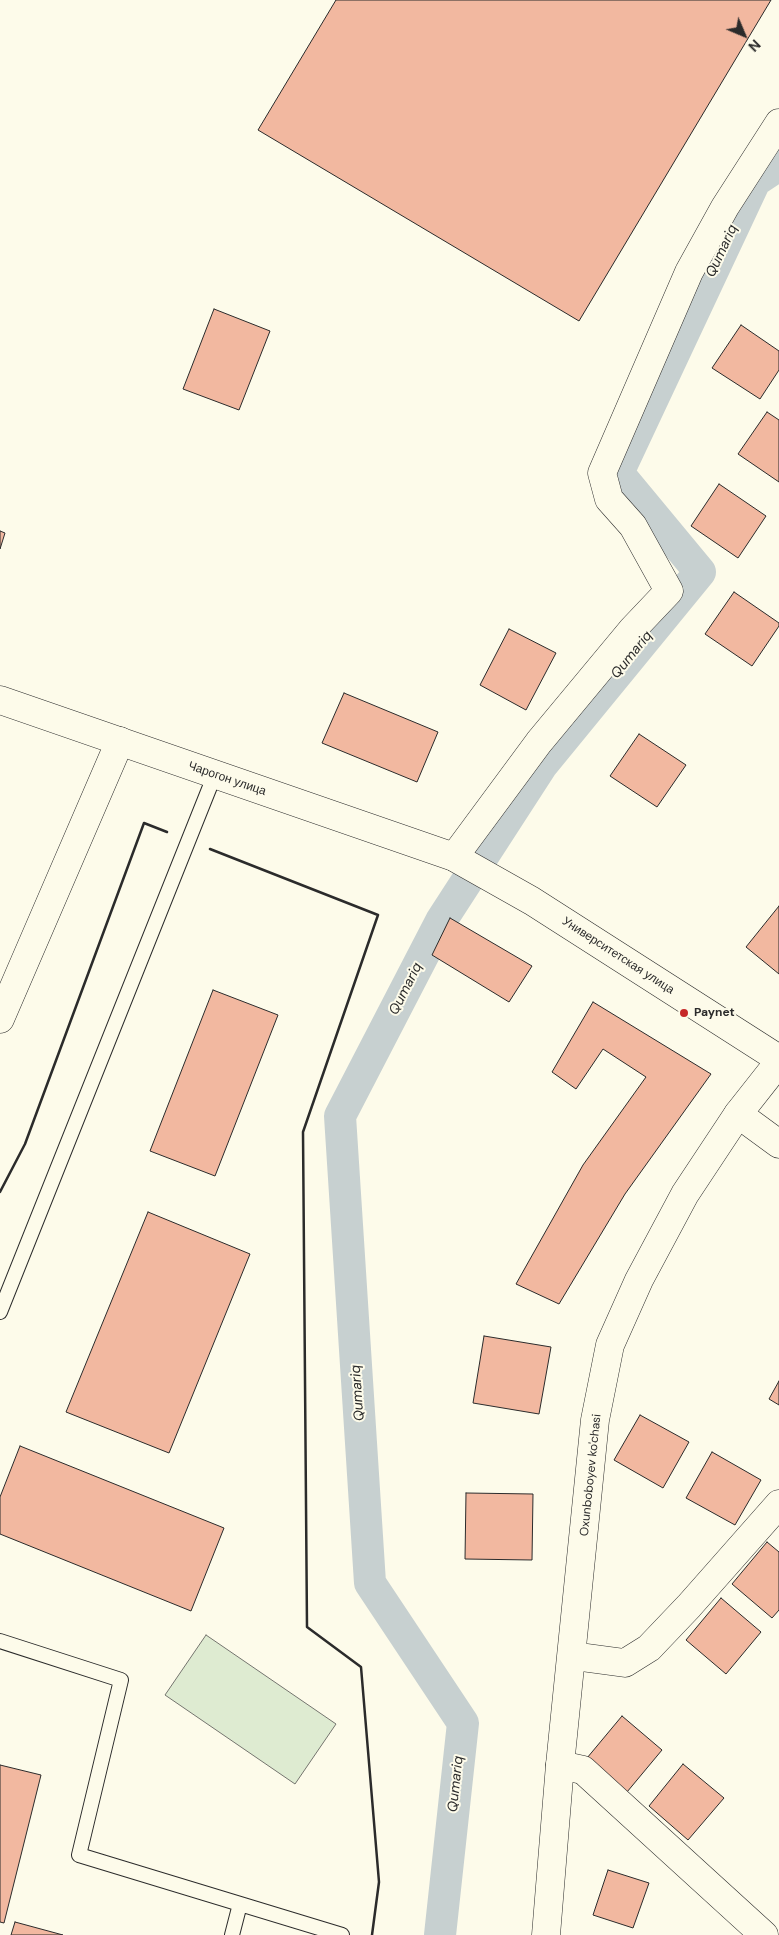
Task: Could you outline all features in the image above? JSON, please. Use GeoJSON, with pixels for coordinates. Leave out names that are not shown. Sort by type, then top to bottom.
{"type":"FeatureCollection","features":[{"type":"Feature","properties":{"kind":"main road"},"geometry":{"type":"LineString","coordinates":[[454,857],[539,742],[632,630],[669,591],[634,526],[609,499],[602,472],[688,272],[725,207],[779,123]]}},
{"type":"Feature","properties":{"kind":"main road","name":"Чарогон улица"},"geometry":{"type":"LineString","coordinates":[[0,700],[454,857]]}},
{"type":"Feature","properties":{"kind":"main road"},"geometry":{"type":"LineString","coordinates":[[0,1019],[120,742]]}},
{"type":"Feature","properties":{"kind":"main road","name":"Университетская улица"},"geometry":{"type":"LineString","coordinates":[[454,857],[532,901],[779,1060]]}},
{"type":"Feature","properties":{"kind":"main road","name":"Oxunboboyev ko'chasi"},"geometry":{"type":"LineString","coordinates":[[546,1935],[560,1765],[573,1656],[595,1420],[610,1345],[639,1280],[685,1194],[738,1114],[779,1060]]}},
{"type":"Feature","properties":{"kind":"main road"},"geometry":{"type":"LineString","coordinates":[[738,1114],[779,1144]]}},
{"type":"Feature","properties":{"kind":"main road"},"geometry":{"type":"LineString","coordinates":[[573,1656],[625,1663],[649,1648],[689,1606],[779,1504]]}},
{"type":"Feature","properties":{"kind":"main road"},"geometry":{"type":"LineString","coordinates":[[560,1765],[583,1770],[764,1935]]}},
{"type":"Feature","properties":{"kind":"lane"},"geometry":{"type":"LineString","coordinates":[[0,1312],[215,774]]}},
{"type":"Feature","properties":{"kind":"lane"},"geometry":{"type":"LineString","coordinates":[[0,1641],[121,1680],[79,1854],[342,1935]]}},
{"type":"Feature","properties":{"kind":"lane"},"geometry":{"type":"LineString","coordinates":[[232,1935],[240,1904]]}},
{"type":"Feature","properties":{"kind":"green space"},"geometry":{"type":"Polygon","coordinates":[[[206,1635],[336,1724],[295,1784],[165,1695],[206,1635]]]}},
{"type":"Feature","properties":{"kind":"building"},"geometry":{"type":"Polygon","coordinates":[[[336,0],[771,0],[579,321],[258,130],[336,0]]]}},
{"type":"Feature","properties":{"kind":"building"},"geometry":{"type":"Polygon","coordinates":[[[214,309],[270,331],[239,410],[183,389],[214,309]]]}},
{"type":"Feature","properties":{"kind":"building"},"geometry":{"type":"Polygon","coordinates":[[[741,325],[779,351],[779,370],[760,399],[712,368],[741,325]]]}},
{"type":"Feature","properties":{"kind":"building"},"geometry":{"type":"Polygon","coordinates":[[[767,412],[779,420],[779,482],[738,454],[767,412]]]}},
{"type":"Feature","properties":{"kind":"building"},"geometry":{"type":"Polygon","coordinates":[[[719,484],[766,516],[738,558],[691,526],[719,484]]]}},
{"type":"Feature","properties":{"kind":"building"},"geometry":{"type":"Polygon","coordinates":[[[0,531],[5,533],[0,549],[0,531]]]}},
{"type":"Feature","properties":{"kind":"building"},"geometry":{"type":"Polygon","coordinates":[[[734,592],[779,623],[779,626],[752,666],[705,634],[734,592]]]}},
{"type":"Feature","properties":{"kind":"building"},"geometry":{"type":"Polygon","coordinates":[[[509,629],[556,653],[526,710],[480,685],[509,629]]]}},
{"type":"Feature","properties":{"kind":"building"},"geometry":{"type":"Polygon","coordinates":[[[344,693],[438,732],[417,782],[322,743],[344,693]]]}},
{"type":"Feature","properties":{"kind":"building"},"geometry":{"type":"Polygon","coordinates":[[[639,734],[686,765],[657,807],[610,776],[639,734]]]}},
{"type":"Feature","properties":{"kind":"building"},"geometry":{"type":"Polygon","coordinates":[[[779,906],[779,974],[746,947],[779,906]]]}},
{"type":"Feature","properties":{"kind":"building"},"geometry":{"type":"Polygon","coordinates":[[[450,918],[532,966],[509,1002],[432,955],[450,918]]]}},
{"type":"Feature","properties":{"kind":"building"},"geometry":{"type":"Polygon","coordinates":[[[213,990],[278,1015],[215,1176],[150,1151],[213,990]]]}},
{"type":"Feature","properties":{"kind":"building"},"geometry":{"type":"Polygon","coordinates":[[[593,1002],[711,1074],[625,1194],[559,1304],[516,1284],[583,1165],[646,1077],[603,1049],[576,1089],[552,1072],[593,1002]]]}},
{"type":"Feature","properties":{"kind":"building"},"geometry":{"type":"Polygon","coordinates":[[[148,1212],[250,1254],[169,1453],[66,1412],[148,1212]]]}},
{"type":"Feature","properties":{"kind":"building"},"geometry":{"type":"Polygon","coordinates":[[[484,1336],[551,1347],[539,1414],[473,1403],[484,1336]]]}},
{"type":"Feature","properties":{"kind":"building"},"geometry":{"type":"Polygon","coordinates":[[[779,1381],[779,1405],[769,1399],[779,1381]]]}},
{"type":"Feature","properties":{"kind":"building"},"geometry":{"type":"Polygon","coordinates":[[[640,1415],[689,1442],[663,1488],[614,1460],[640,1415]]]}},
{"type":"Feature","properties":{"kind":"building"},"geometry":{"type":"Polygon","coordinates":[[[20,1446],[224,1528],[191,1611],[0,1534],[0,1497],[20,1446]]]}},
{"type":"Feature","properties":{"kind":"building"},"geometry":{"type":"Polygon","coordinates":[[[712,1452],[761,1480],[735,1525],[686,1498],[712,1452]]]}},
{"type":"Feature","properties":{"kind":"building"},"geometry":{"type":"Polygon","coordinates":[[[466,1493],[533,1494],[532,1560],[465,1559],[466,1493]]]}},
{"type":"Feature","properties":{"kind":"building"},"geometry":{"type":"Polygon","coordinates":[[[767,1542],[779,1552],[779,1610],[772,1618],[732,1584],[767,1542]]]}},
{"type":"Feature","properties":{"kind":"building"},"geometry":{"type":"Polygon","coordinates":[[[721,1598],[761,1632],[726,1674],[686,1640],[721,1598]]]}},
{"type":"Feature","properties":{"kind":"building"},"geometry":{"type":"Polygon","coordinates":[[[622,1716],[662,1750],[627,1792],[587,1758],[622,1716]]]}},
{"type":"Feature","properties":{"kind":"building"},"geometry":{"type":"Polygon","coordinates":[[[683,1764],[724,1798],[688,1840],[649,1806],[683,1764]]]}},
{"type":"Feature","properties":{"kind":"building"},"geometry":{"type":"Polygon","coordinates":[[[0,1765],[41,1775],[4,1923],[0,1922],[0,1765]]]}},
{"type":"Feature","properties":{"kind":"building"},"geometry":{"type":"Polygon","coordinates":[[[608,1870],[649,1883],[633,1928],[593,1915],[608,1870]]]}},
{"type":"Feature","properties":{"kind":"building"},"geometry":{"type":"Polygon","coordinates":[[[15,1922],[63,1935],[11,1935],[15,1922]]]}},
{"type":"Feature","properties":{"kind":"waterway","name":"Qumariq"},"geometry":{"type":"LineString","coordinates":[[440,1935],[463,1723],[370,1583],[340,1116],[441,921],[542,765],[700,572],[618,473],[755,181],[779,165]]}},
{"type":"Feature","properties":{"kind":"wall"},"geometry":{"type":"LineString","coordinates":[[0,1192],[25,1144],[144,823],[167,832]]}},
{"type":"Feature","properties":{"kind":"wall"},"geometry":{"type":"LineString","coordinates":[[210,849],[378,915],[303,1132],[307,1627],[361,1667],[379,1882],[372,1935]]}},
{"type":"Feature","properties":{"kind":"place","name":"Paynet"},"geometry":{"type":"Point","coordinates":[684,1013]}}]}
